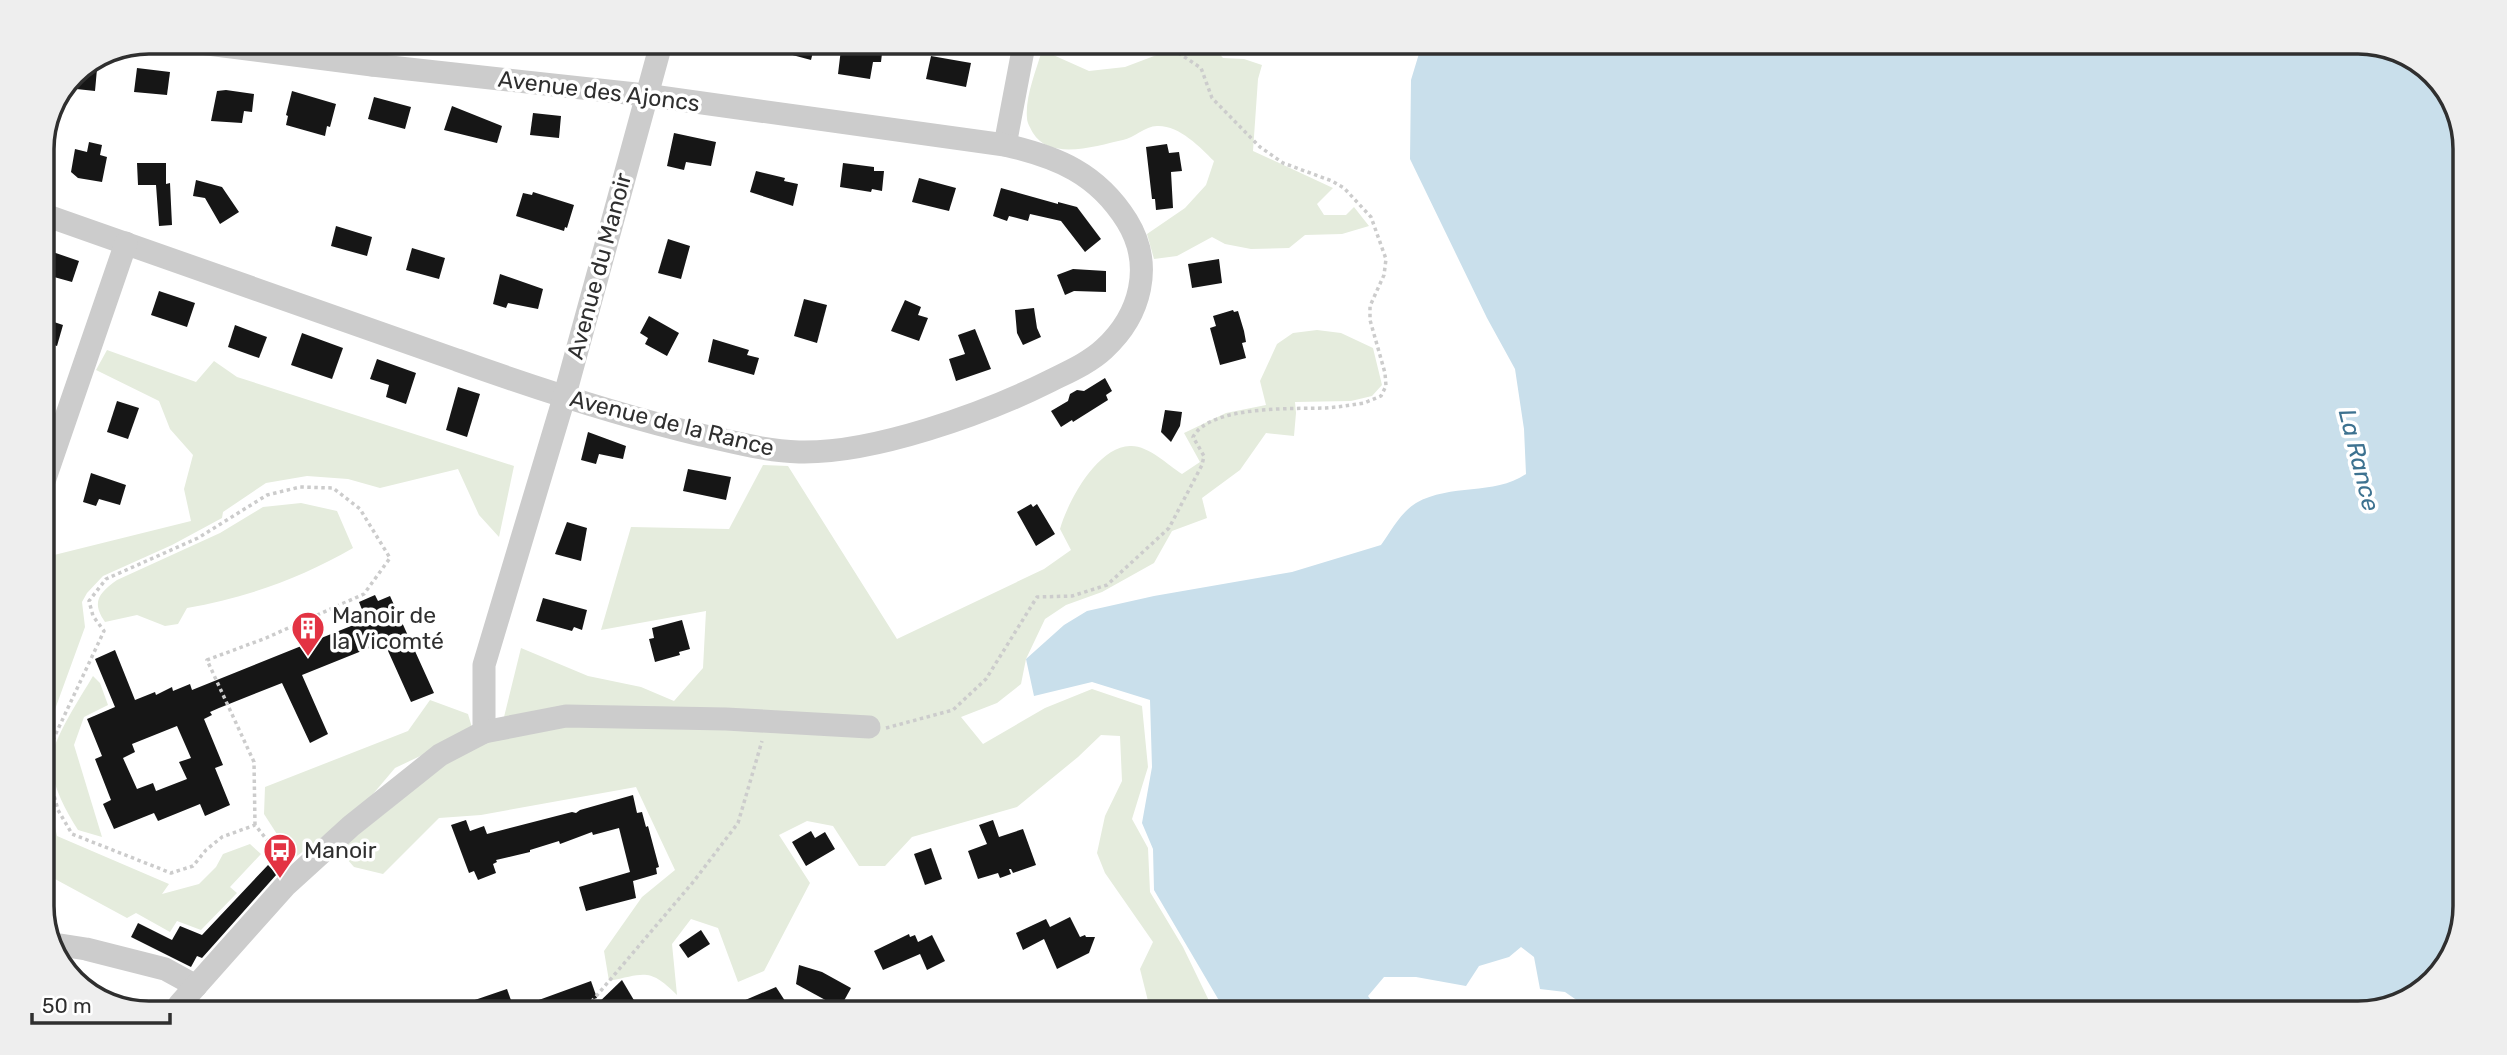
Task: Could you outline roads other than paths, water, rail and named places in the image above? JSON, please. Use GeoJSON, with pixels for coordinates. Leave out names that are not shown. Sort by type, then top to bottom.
{"type":"FeatureCollection","features":[{"type":"Feature","properties":{"kind":"street","name":"Avenue des Ajoncs"},"geometry":{"type":"LineString","coordinates":[[375,54],[1005,145]]}},
{"type":"Feature","properties":{"kind":"street","name":"Avenue du Manoir"},"geometry":{"type":"LineString","coordinates":[[484,732],[484,665],[564,398],[658,54]]}},
{"type":"Feature","properties":{"kind":"street"},"geometry":{"type":"LineString","coordinates":[[1005,145],[1022,54]]}},
{"type":"Feature","properties":{"kind":"street","name":"Avenue de la Rance"},"geometry":{"type":"LineString","coordinates":[[54,218],[564,398],[671,428],[761,449],[800,452],[837,450],[874,444],[961,418],[1009,400],[1073,369],[1102,351],[1120,332],[1133,311],[1141,289],[1140,249],[1120,210],[1081,172],[1060,160],[1005,145]]}},
{"type":"Feature","properties":{"kind":"street"},"geometry":{"type":"LineString","coordinates":[[54,452],[126,243]]}},
{"type":"Feature","properties":{"kind":"street"},"geometry":{"type":"LineString","coordinates":[[183,1001],[296,876],[351,826],[440,755],[484,732],[566,716],[766,721],[869,727]]}},
{"type":"Feature","properties":{"kind":"street"},"geometry":{"type":"LineString","coordinates":[[63,945],[165,969],[196,986]]}},
{"type":"Feature","properties":{"kind":"water","name":"La Rance"},"geometry":{"type":"Polygon","coordinates":[[[1419,54],[2358,54],[2394,61],[2416,74],[2429,86],[2443,107],[2453,143],[2453,906],[2446,942],[2429,969],[2411,985],[2389,996],[2358,1001],[1578,1001],[1565,992],[1540,989],[1534,957],[1521,947],[1509,957],[1479,966],[1466,986],[1416,977],[1384,977],[1368,996],[1372,1001],[1219,1001],[1154,890],[1153,849],[1142,823],[1152,767],[1150,700],[1092,682],[1034,696],[1026,659],[1064,625],[1087,611],[1154,596],[1292,572],[1381,545],[1401,517],[1416,503],[1443,493],[1500,485],[1526,474],[1524,429],[1515,369],[1487,318],[1410,159],[1411,80],[1419,54]]]}},
{"type":"Feature","properties":{"kind":"place","name":"Manoir de la Vicomté"},"geometry":{"type":"Point","coordinates":[308,658]}},
{"type":"Feature","properties":{"kind":"place","name":"Manoir"},"geometry":{"type":"Point","coordinates":[280,880]}}]}
